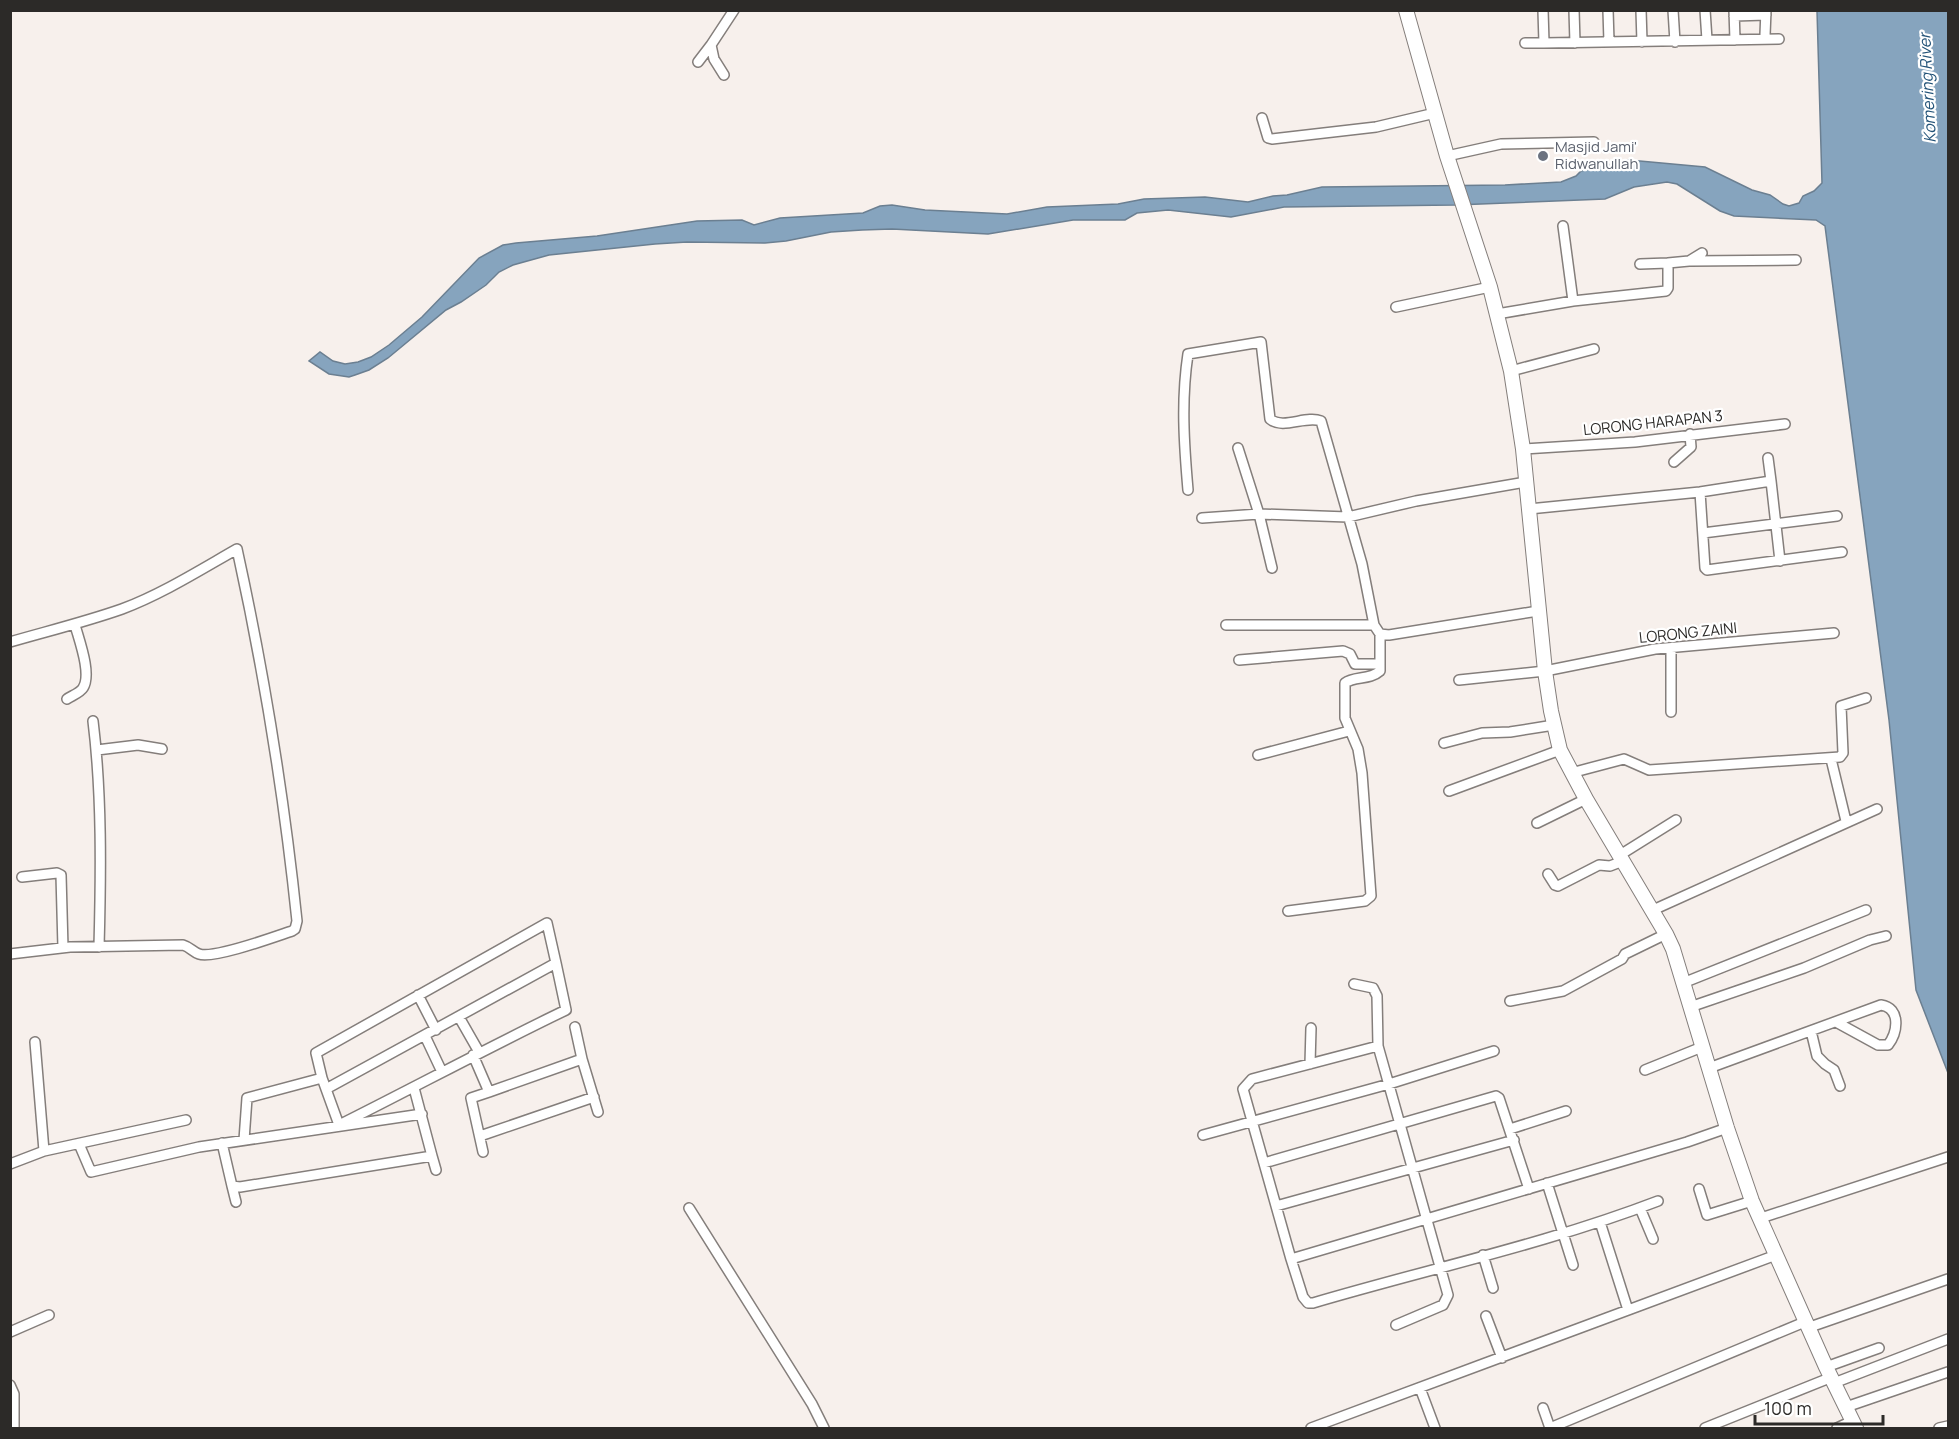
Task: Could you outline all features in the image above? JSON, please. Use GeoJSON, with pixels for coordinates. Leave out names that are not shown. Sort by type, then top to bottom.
{"type":"FeatureCollection","features":[{"type":"Feature","properties":{"kind":"main road"},"geometry":{"type":"LineString","coordinates":[[1406,10],[1447,156],[1490,287],[1511,371],[1527,482],[1545,671],[1560,750],[1571,773],[1666,934],[1752,1201],[1854,1425]]}},
{"type":"Feature","properties":{"kind":"street"},"geometry":{"type":"LineString","coordinates":[[698,62],[734,10]]}},
{"type":"Feature","properties":{"kind":"street"},"geometry":{"type":"LineString","coordinates":[[1543,10],[1544,43]]}},
{"type":"Feature","properties":{"kind":"street"},"geometry":{"type":"LineString","coordinates":[[1574,10],[1575,43]]}},
{"type":"Feature","properties":{"kind":"street"},"geometry":{"type":"LineString","coordinates":[[1608,10],[1609,42]]}},
{"type":"Feature","properties":{"kind":"street"},"geometry":{"type":"LineString","coordinates":[[1641,10],[1642,42]]}},
{"type":"Feature","properties":{"kind":"street"},"geometry":{"type":"LineString","coordinates":[[1673,10],[1675,42]]}},
{"type":"Feature","properties":{"kind":"street"},"geometry":{"type":"LineString","coordinates":[[1705,10],[1707,40]]}},
{"type":"Feature","properties":{"kind":"street"},"geometry":{"type":"LineString","coordinates":[[1735,40],[1734,13],[1766,13],[1765,35]]}},
{"type":"Feature","properties":{"kind":"street"},"geometry":{"type":"LineString","coordinates":[[1525,43],[1779,39]]}},
{"type":"Feature","properties":{"kind":"street"},"geometry":{"type":"LineString","coordinates":[[711,45],[714,59],[724,75]]}},
{"type":"Feature","properties":{"kind":"street"},"geometry":{"type":"LineString","coordinates":[[1262,118],[1268,138],[1272,140],[1376,127],[1435,113]]}},
{"type":"Feature","properties":{"kind":"street"},"geometry":{"type":"LineString","coordinates":[[1447,156],[1501,144],[1594,142]]}},
{"type":"Feature","properties":{"kind":"street"},"geometry":{"type":"LineString","coordinates":[[1563,226],[1573,301]]}},
{"type":"Feature","properties":{"kind":"street"},"geometry":{"type":"LineString","coordinates":[[1689,261],[1702,253]]}},
{"type":"Feature","properties":{"kind":"street"},"geometry":{"type":"LineString","coordinates":[[1640,264],[1796,260]]}},
{"type":"Feature","properties":{"kind":"street"},"geometry":{"type":"LineString","coordinates":[[1497,314],[1573,301],[1666,291],[1668,263]]}},
{"type":"Feature","properties":{"kind":"street"},"geometry":{"type":"LineString","coordinates":[[1396,307],[1490,287]]}},
{"type":"Feature","properties":{"kind":"street"},"geometry":{"type":"LineString","coordinates":[[1188,490],[1182,423],[1183,382],[1188,354],[1261,342],[1270,420],[1275,423],[1315,420],[1321,422],[1365,574],[1374,625],[1380,634],[1378,674],[1345,681],[1345,716],[1358,749],[1362,773],[1371,896],[1365,900],[1288,911]]}},
{"type":"Feature","properties":{"kind":"street"},"geometry":{"type":"LineString","coordinates":[[1511,371],[1594,349]]}},
{"type":"Feature","properties":{"kind":"street","name":"LORONG HARAPAN 3"},"geometry":{"type":"LineString","coordinates":[[1523,449],[1635,442],[1785,424]]}},
{"type":"Feature","properties":{"kind":"street"},"geometry":{"type":"LineString","coordinates":[[1674,462],[1691,447],[1690,434]]}},
{"type":"Feature","properties":{"kind":"street"},"geometry":{"type":"LineString","coordinates":[[1238,448],[1259,514],[1272,567]]}},
{"type":"Feature","properties":{"kind":"street"},"geometry":{"type":"LineString","coordinates":[[1768,458],[1780,561]]}},
{"type":"Feature","properties":{"kind":"street"},"geometry":{"type":"LineString","coordinates":[[1529,509],[1700,492],[1771,481]]}},
{"type":"Feature","properties":{"kind":"street"},"geometry":{"type":"LineString","coordinates":[[1202,518],[1259,514],[1348,517],[1416,501],[1527,482]]}},
{"type":"Feature","properties":{"kind":"street"},"geometry":{"type":"LineString","coordinates":[[1700,492],[1707,570],[1842,552]]}},
{"type":"Feature","properties":{"kind":"street"},"geometry":{"type":"LineString","coordinates":[[1703,533],[1837,516]]}},
{"type":"Feature","properties":{"kind":"street"},"geometry":{"type":"LineString","coordinates":[[10,642],[75,625],[145,599],[237,549],[262,670],[286,824],[297,921],[292,931],[209,955],[199,954],[183,945],[63,948],[10,954]]}},
{"type":"Feature","properties":{"kind":"street"},"geometry":{"type":"LineString","coordinates":[[1380,634],[1389,635],[1538,611]]}},
{"type":"Feature","properties":{"kind":"street"},"geometry":{"type":"LineString","coordinates":[[67,699],[80,691],[84,684],[84,654],[75,625]]}},
{"type":"Feature","properties":{"kind":"street"},"geometry":{"type":"LineString","coordinates":[[1226,626],[1374,625]]}},
{"type":"Feature","properties":{"kind":"street","name":"LORONG ZAINI"},"geometry":{"type":"LineString","coordinates":[[1459,680],[1545,671],[1644,651],[1834,633]]}},
{"type":"Feature","properties":{"kind":"street"},"geometry":{"type":"LineString","coordinates":[[1671,648],[1671,712]]}},
{"type":"Feature","properties":{"kind":"street"},"geometry":{"type":"LineString","coordinates":[[1239,660],[1343,651],[1350,654],[1355,664],[1380,664]]}},
{"type":"Feature","properties":{"kind":"street"},"geometry":{"type":"LineString","coordinates":[[1571,773],[1624,759],[1649,770],[1840,758],[1843,754],[1841,706],[1866,698]]}},
{"type":"Feature","properties":{"kind":"street"},"geometry":{"type":"LineString","coordinates":[[93,722],[97,750],[99,947]]}},
{"type":"Feature","properties":{"kind":"street"},"geometry":{"type":"LineString","coordinates":[[1444,743],[1482,733],[1510,732],[1554,725]]}},
{"type":"Feature","properties":{"kind":"street"},"geometry":{"type":"LineString","coordinates":[[1258,756],[1350,731]]}},
{"type":"Feature","properties":{"kind":"street"},"geometry":{"type":"LineString","coordinates":[[97,750],[138,745],[162,749]]}},
{"type":"Feature","properties":{"kind":"street"},"geometry":{"type":"LineString","coordinates":[[1449,791],[1560,750]]}},
{"type":"Feature","properties":{"kind":"street"},"geometry":{"type":"LineString","coordinates":[[1832,759],[1846,821]]}},
{"type":"Feature","properties":{"kind":"street"},"geometry":{"type":"LineString","coordinates":[[1537,823],[1586,799]]}},
{"type":"Feature","properties":{"kind":"street"},"geometry":{"type":"LineString","coordinates":[[1653,910],[1846,821],[1877,809]]}},
{"type":"Feature","properties":{"kind":"street"},"geometry":{"type":"LineString","coordinates":[[1548,874],[1558,886],[1599,865],[1608,866],[1676,820]]}},
{"type":"Feature","properties":{"kind":"street"},"geometry":{"type":"LineString","coordinates":[[22,877],[57,873],[61,875],[63,948]]}},
{"type":"Feature","properties":{"kind":"street"},"geometry":{"type":"LineString","coordinates":[[1683,983],[1866,910]]}},
{"type":"Feature","properties":{"kind":"street"},"geometry":{"type":"LineString","coordinates":[[547,924],[566,1010],[476,1053],[414,1088],[339,1125],[322,1078],[316,1053],[547,924]]}},
{"type":"Feature","properties":{"kind":"street"},"geometry":{"type":"LineString","coordinates":[[1510,1001],[1563,991],[1622,959],[1625,954],[1666,934]]}},
{"type":"Feature","properties":{"kind":"street"},"geometry":{"type":"LineString","coordinates":[[1690,1007],[1804,968],[1870,940],[1886,936]]}},
{"type":"Feature","properties":{"kind":"street"},"geometry":{"type":"LineString","coordinates":[[326,1089],[556,963]]}},
{"type":"Feature","properties":{"kind":"street"},"geometry":{"type":"LineString","coordinates":[[1354,984],[1373,988],[1377,996],[1378,1046],[1448,1295],[1446,1303],[1395,1325]]}},
{"type":"Feature","properties":{"kind":"street"},"geometry":{"type":"LineString","coordinates":[[418,995],[436,1030]]}},
{"type":"Feature","properties":{"kind":"street"},"geometry":{"type":"LineString","coordinates":[[1709,1068],[1882,1004],[1892,1010],[1895,1015],[1896,1030],[1888,1045],[1878,1045],[1836,1022]]}},
{"type":"Feature","properties":{"kind":"street"},"geometry":{"type":"LineString","coordinates":[[459,1017],[476,1053],[489,1092]]}},
{"type":"Feature","properties":{"kind":"street"},"geometry":{"type":"LineString","coordinates":[[575,1027],[598,1112]]}},
{"type":"Feature","properties":{"kind":"street"},"geometry":{"type":"LineString","coordinates":[[1310,1064],[1311,1028]]}},
{"type":"Feature","properties":{"kind":"street"},"geometry":{"type":"LineString","coordinates":[[1811,1031],[1817,1056],[1834,1070],[1840,1086]]}},
{"type":"Feature","properties":{"kind":"street"},"geometry":{"type":"LineString","coordinates":[[426,1036],[442,1072]]}},
{"type":"Feature","properties":{"kind":"street"},"geometry":{"type":"LineString","coordinates":[[35,1042],[44,1151]]}},
{"type":"Feature","properties":{"kind":"street"},"geometry":{"type":"LineString","coordinates":[[1378,1046],[1252,1079],[1243,1089],[1291,1259],[1306,1301],[1312,1303],[1441,1268],[1600,1222],[1658,1201]]}},
{"type":"Feature","properties":{"kind":"street"},"geometry":{"type":"LineString","coordinates":[[1645,1070],[1702,1047]]}},
{"type":"Feature","properties":{"kind":"street"},"geometry":{"type":"LineString","coordinates":[[1203,1135],[1389,1084],[1494,1051]]}},
{"type":"Feature","properties":{"kind":"street"},"geometry":{"type":"LineString","coordinates":[[483,1152],[471,1098],[582,1059]]}},
{"type":"Feature","properties":{"kind":"street"},"geometry":{"type":"LineString","coordinates":[[244,1140],[247,1098],[322,1078]]}},
{"type":"Feature","properties":{"kind":"street"},"geometry":{"type":"LineString","coordinates":[[414,1088],[436,1170]]}},
{"type":"Feature","properties":{"kind":"street"},"geometry":{"type":"LineString","coordinates":[[1264,1163],[1496,1096],[1499,1098],[1514,1140],[1529,1189]]}},
{"type":"Feature","properties":{"kind":"street"},"geometry":{"type":"LineString","coordinates":[[480,1136],[594,1097]]}},
{"type":"Feature","properties":{"kind":"street"},"geometry":{"type":"LineString","coordinates":[[1510,1130],[1566,1112]]}},
{"type":"Feature","properties":{"kind":"street"},"geometry":{"type":"LineString","coordinates":[[79,1144],[91,1172],[222,1143],[422,1114]]}},
{"type":"Feature","properties":{"kind":"street"},"geometry":{"type":"LineString","coordinates":[[10,1164],[44,1151],[186,1120]]}},
{"type":"Feature","properties":{"kind":"street"},"geometry":{"type":"LineString","coordinates":[[1291,1259],[1547,1184],[1727,1128]]}},
{"type":"Feature","properties":{"kind":"street"},"geometry":{"type":"LineString","coordinates":[[1276,1206],[1514,1140]]}},
{"type":"Feature","properties":{"kind":"street"},"geometry":{"type":"LineString","coordinates":[[222,1143],[236,1202]]}},
{"type":"Feature","properties":{"kind":"street"},"geometry":{"type":"LineString","coordinates":[[232,1186],[240,1187],[432,1156]]}},
{"type":"Feature","properties":{"kind":"street"},"geometry":{"type":"LineString","coordinates":[[1761,1218],[1948,1157]]}},
{"type":"Feature","properties":{"kind":"street"},"geometry":{"type":"LineString","coordinates":[[1547,1184],[1573,1265]]}},
{"type":"Feature","properties":{"kind":"street"},"geometry":{"type":"LineString","coordinates":[[1699,1189],[1707,1215],[1752,1201]]}},
{"type":"Feature","properties":{"kind":"street"},"geometry":{"type":"LineString","coordinates":[[689,1208],[812,1404],[824,1428]]}},
{"type":"Feature","properties":{"kind":"street"},"geometry":{"type":"LineString","coordinates":[[1640,1208],[1653,1239]]}},
{"type":"Feature","properties":{"kind":"street"},"geometry":{"type":"LineString","coordinates":[[1600,1222],[1628,1310]]}},
{"type":"Feature","properties":{"kind":"street"},"geometry":{"type":"LineString","coordinates":[[1483,1255],[1493,1288]]}},
{"type":"Feature","properties":{"kind":"street"},"geometry":{"type":"LineString","coordinates":[[1311,1428],[1776,1255]]}},
{"type":"Feature","properties":{"kind":"street"},"geometry":{"type":"LineString","coordinates":[[1543,1408],[1550,1428],[1808,1324],[1948,1279]]}},
{"type":"Feature","properties":{"kind":"street"},"geometry":{"type":"LineString","coordinates":[[10,1332],[49,1315]]}},
{"type":"Feature","properties":{"kind":"street"},"geometry":{"type":"LineString","coordinates":[[1486,1316],[1502,1358]]}},
{"type":"Feature","properties":{"kind":"street"},"geometry":{"type":"LineString","coordinates":[[1705,1428],[1831,1376],[1948,1339]]}},
{"type":"Feature","properties":{"kind":"street"},"geometry":{"type":"LineString","coordinates":[[1831,1376],[1879,1347]]}},
{"type":"Feature","properties":{"kind":"street"},"geometry":{"type":"LineString","coordinates":[[1846,1407],[1948,1372]]}},
{"type":"Feature","properties":{"kind":"street"},"geometry":{"type":"LineString","coordinates":[[10,1385],[14,1394],[14,1428]]}},
{"type":"Feature","properties":{"kind":"street"},"geometry":{"type":"LineString","coordinates":[[1420,1388],[1435,1428]]}},
{"type":"Feature","properties":{"kind":"street"},"geometry":{"type":"LineString","coordinates":[[1837,1428],[1854,1425]]}},
{"type":"Feature","properties":{"kind":"street"},"geometry":{"type":"LineString","coordinates":[[1939,1428],[1948,1426]]}},
{"type":"Feature","properties":{"kind":"water","name":"Komering River"},"geometry":{"type":"Polygon","coordinates":[[[1817,11],[1948,11],[1948,1073],[1916,990],[1889,720],[1825,226],[1816,220],[1734,216],[1720,211],[1677,184],[1667,182],[1634,187],[1605,199],[1455,205],[1284,207],[1231,217],[1168,210],[1137,213],[1125,220],[1073,220],[988,234],[892,229],[831,232],[765,243],[655,244],[549,255],[513,265],[499,272],[486,285],[446,310],[388,358],[369,370],[355,375],[349,377],[329,374],[309,361],[320,352],[333,361],[345,364],[371,357],[422,317],[479,258],[503,245],[597,236],[697,221],[742,220],[754,225],[780,218],[863,213],[880,206],[892,205],[925,210],[1007,214],[1047,207],[1118,204],[1144,199],[1205,197],[1248,202],[1322,187],[1505,185],[1561,182],[1576,176],[1581,171],[1629,160],[1705,167],[1752,190],[1770,195],[1789,206],[1799,203],[1803,196],[1814,191],[1822,183],[1817,11]]]}},
{"type":"Feature","properties":{"kind":"place","name":"Masjid Jami' Ridwanullah"},"geometry":{"type":"Point","coordinates":[1543,156]}}]}
